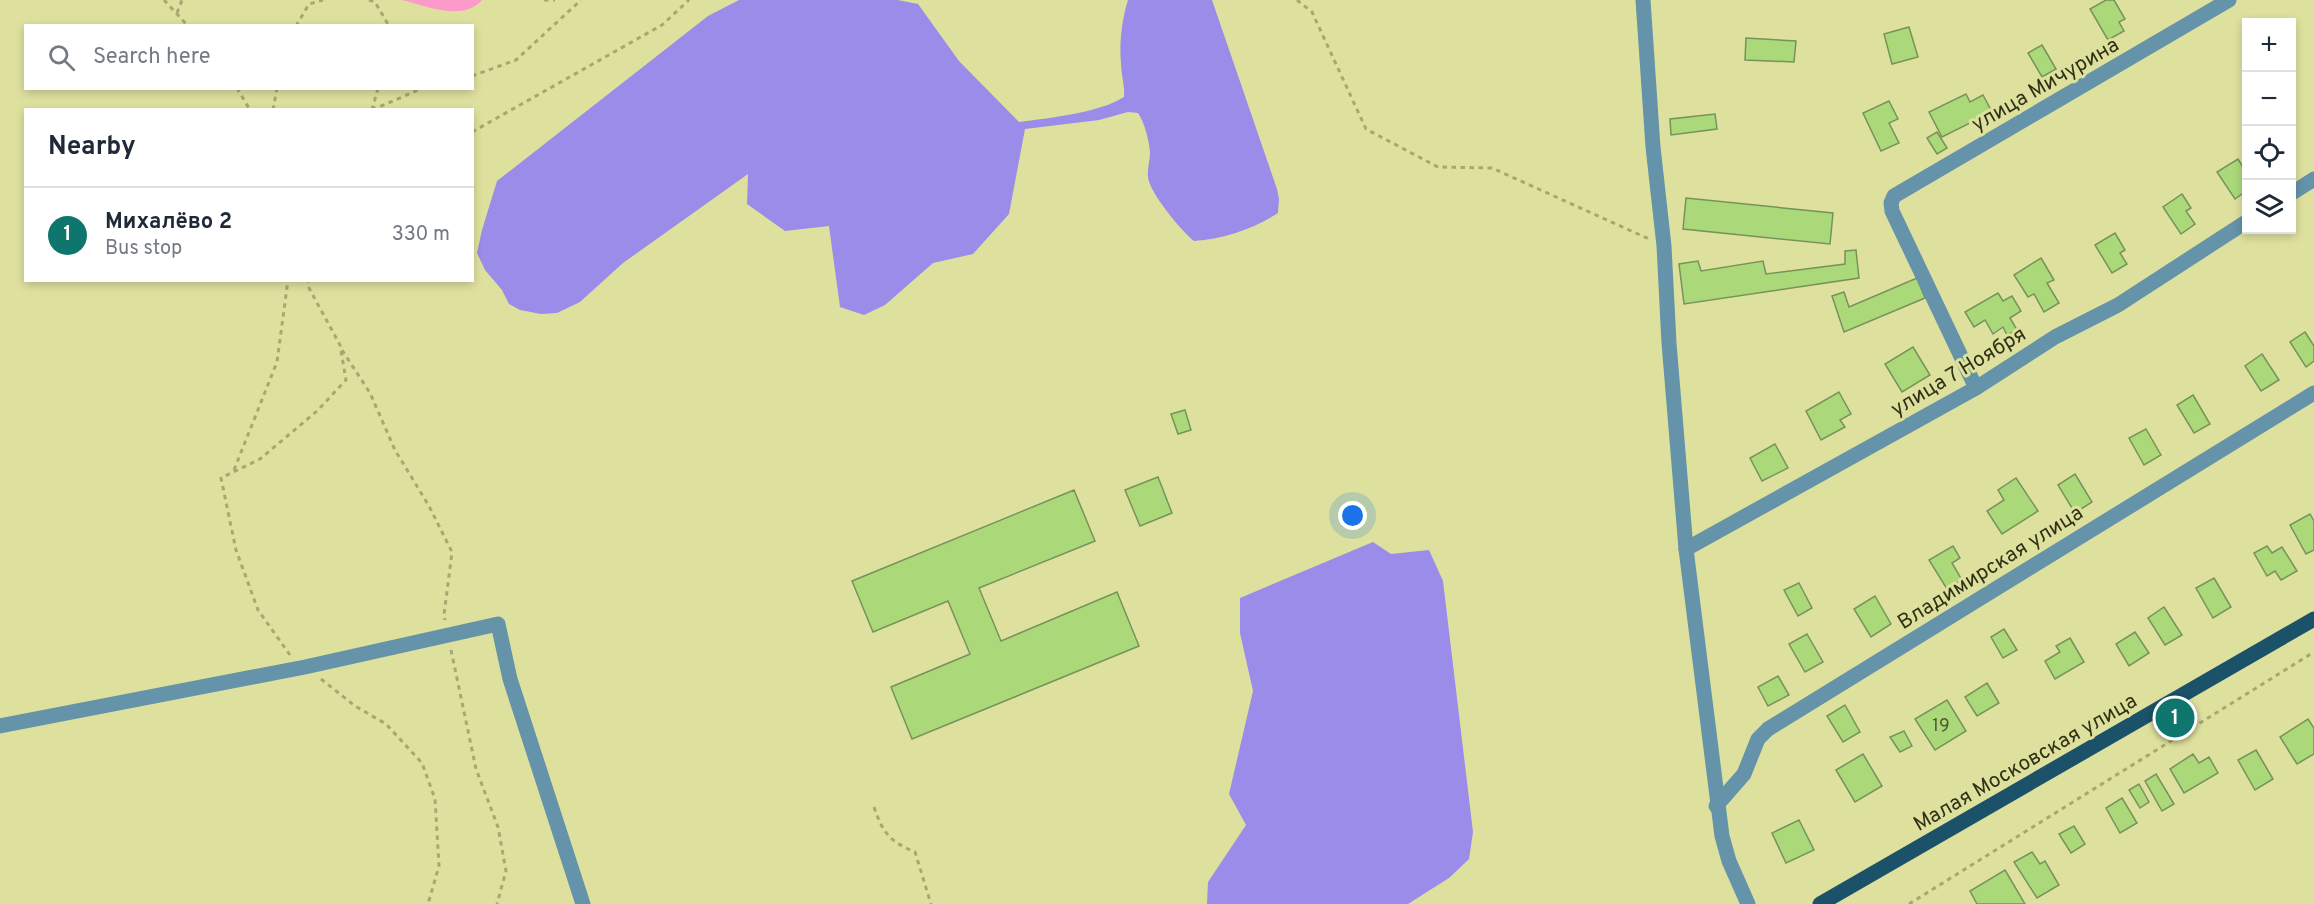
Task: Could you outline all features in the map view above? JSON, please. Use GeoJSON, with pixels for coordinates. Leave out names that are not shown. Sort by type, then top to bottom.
{"type":"FeatureCollection","features":[{"type":"Feature","properties":{"kind":"main road","name":"Малая Московская улица"},"geometry":{"type":"LineString","coordinates":[[1820,904],[1842,898],[2314,620]]}},
{"type":"Feature","properties":{"kind":"street"},"geometry":{"type":"LineString","coordinates":[[1642,0],[1653,147],[1664,246],[1669,343],[1686,549],[1716,806],[1729,861],[1748,904]]}},
{"type":"Feature","properties":{"kind":"street","name":"улица Мичурина"},"geometry":{"type":"LineString","coordinates":[[1976,388],[1892,211],[1891,203],[1894,196],[2229,0]]}},
{"type":"Feature","properties":{"kind":"street"},"geometry":{"type":"LineString","coordinates":[[2296,190],[2314,179]]}},
{"type":"Feature","properties":{"kind":"street","name":"улица 7 Ноября"},"geometry":{"type":"LineString","coordinates":[[1686,549],[1976,388],[2055,337],[2118,305],[2242,225]]}},
{"type":"Feature","properties":{"kind":"street","name":"Владимирская улица"},"geometry":{"type":"LineString","coordinates":[[1716,806],[1744,774],[1758,739],[1768,729],[2314,393]]}},
{"type":"Feature","properties":{"kind":"street"},"geometry":{"type":"LineString","coordinates":[[0,726],[304,667],[498,624],[510,679],[584,904]]}},
{"type":"Feature","properties":{"kind":"path"},"geometry":{"type":"LineString","coordinates":[[164,0],[186,24]]}},
{"type":"Feature","properties":{"kind":"path"},"geometry":{"type":"LineString","coordinates":[[177,13],[182,0]]}},
{"type":"Feature","properties":{"kind":"path"},"geometry":{"type":"LineString","coordinates":[[297,24],[309,4],[323,0]]}},
{"type":"Feature","properties":{"kind":"path"},"geometry":{"type":"LineString","coordinates":[[369,0],[375,2],[388,24]]}},
{"type":"Feature","properties":{"kind":"path"},"geometry":{"type":"LineString","coordinates":[[544,0],[555,0]]}},
{"type":"Feature","properties":{"kind":"path"},"geometry":{"type":"LineString","coordinates":[[474,75],[516,60],[581,0]]}},
{"type":"Feature","properties":{"kind":"path"},"geometry":{"type":"LineString","coordinates":[[474,131],[662,25],[689,0]]}},
{"type":"Feature","properties":{"kind":"path"},"geometry":{"type":"LineString","coordinates":[[1298,0],[1312,12],[1366,129],[1438,167],[1492,168],[1664,246]]}},
{"type":"Feature","properties":{"kind":"path"},"geometry":{"type":"LineString","coordinates":[[238,90],[249,108]]}},
{"type":"Feature","properties":{"kind":"path"},"geometry":{"type":"LineString","coordinates":[[273,108],[277,90]]}},
{"type":"Feature","properties":{"kind":"path"},"geometry":{"type":"LineString","coordinates":[[373,108],[377,90]]}},
{"type":"Feature","properties":{"kind":"path"},"geometry":{"type":"LineString","coordinates":[[377,108],[418,90]]}},
{"type":"Feature","properties":{"kind":"path"},"geometry":{"type":"LineString","coordinates":[[233,472],[277,362],[288,282]]}},
{"type":"Feature","properties":{"kind":"path"},"geometry":{"type":"LineString","coordinates":[[308,282],[309,288],[340,345],[346,380],[317,411],[260,459],[220,478],[236,550],[258,610],[291,657],[355,706],[386,724],[422,763],[435,800],[439,866],[428,904]]}},
{"type":"Feature","properties":{"kind":"path"},"geometry":{"type":"LineString","coordinates":[[1909,904],[2314,652]]}},
{"type":"Feature","properties":{"kind":"path"},"geometry":{"type":"LineString","coordinates":[[874,807],[882,828],[896,844],[915,852],[931,904]]}},
{"type":"Feature","properties":{"kind":"shaded area"},"geometry":{"type":"Polygon","coordinates":[[[402,0],[482,0],[474,7],[455,11],[402,0]]]}},
{"type":"Feature","properties":{"kind":"shaded area"},"geometry":{"type":"Polygon","coordinates":[[[739,0],[898,0],[918,4],[959,61],[1019,122],[1088,111],[1114,103],[1124,97],[1120,47],[1128,0],[1212,0],[1277,189],[1278,213],[1238,232],[1194,241],[1174,221],[1154,192],[1148,177],[1150,153],[1145,127],[1138,113],[1128,112],[1099,120],[1025,129],[1009,214],[973,254],[933,263],[885,305],[864,315],[840,307],[829,226],[785,231],[747,204],[748,174],[623,263],[580,302],[557,313],[541,314],[520,310],[509,304],[502,290],[485,270],[477,253],[497,181],[708,16],[739,0]]]}},
{"type":"Feature","properties":{"kind":"shaded area"},"geometry":{"type":"Polygon","coordinates":[[[1373,542],[1391,554],[1429,550],[1443,581],[1473,832],[1469,859],[1449,878],[1408,904],[1207,904],[1208,882],[1246,825],[1229,794],[1253,691],[1240,633],[1240,598],[1373,542]]]}},
{"type":"Feature","properties":{"kind":"building"},"geometry":{"type":"Polygon","coordinates":[[[2106,0],[2114,0],[2125,19],[2119,22],[2124,31],[2108,40],[2090,9],[2106,0]]]}},
{"type":"Feature","properties":{"kind":"building"},"geometry":{"type":"Polygon","coordinates":[[[1909,27],[1918,57],[1892,64],[1884,34],[1909,27]]]}},
{"type":"Feature","properties":{"kind":"building"},"geometry":{"type":"Polygon","coordinates":[[[1746,38],[1796,41],[1794,62],[1745,60],[1746,38]]]}},
{"type":"Feature","properties":{"kind":"building"},"geometry":{"type":"Polygon","coordinates":[[[2042,45],[2056,69],[2042,77],[2028,53],[2042,45]]]}},
{"type":"Feature","properties":{"kind":"building"},"geometry":{"type":"Polygon","coordinates":[[[1966,94],[1970,102],[1983,95],[1992,112],[1942,137],[1929,112],[1966,94]]]}},
{"type":"Feature","properties":{"kind":"building"},"geometry":{"type":"Polygon","coordinates":[[[1889,101],[1898,119],[1889,123],[1899,143],[1881,151],[1863,113],[1889,101]]]}},
{"type":"Feature","properties":{"kind":"building"},"geometry":{"type":"Polygon","coordinates":[[[1715,114],[1717,129],[1671,135],[1670,119],[1715,114]]]}},
{"type":"Feature","properties":{"kind":"building"},"geometry":{"type":"Polygon","coordinates":[[[1937,132],[1947,148],[1937,154],[1927,138],[1937,132]]]}},
{"type":"Feature","properties":{"kind":"building"},"geometry":{"type":"Polygon","coordinates":[[[2238,159],[2242,166],[2242,194],[2235,199],[2217,172],[2238,159]]]}},
{"type":"Feature","properties":{"kind":"building"},"geometry":{"type":"Polygon","coordinates":[[[2182,194],[2191,208],[2186,211],[2195,224],[2181,234],[2163,207],[2182,194]]]}},
{"type":"Feature","properties":{"kind":"building"},"geometry":{"type":"Polygon","coordinates":[[[1686,198],[1833,213],[1830,244],[1683,229],[1686,198]]]}},
{"type":"Feature","properties":{"kind":"building"},"geometry":{"type":"Polygon","coordinates":[[[2115,233],[2125,250],[2120,253],[2127,264],[2112,273],[2095,245],[2115,233]]]}},
{"type":"Feature","properties":{"kind":"building"},"geometry":{"type":"Polygon","coordinates":[[[1856,250],[1859,278],[1684,304],[1679,264],[1698,261],[1701,271],[1763,261],[1766,274],[1845,264],[1845,251],[1856,250]]]}},
{"type":"Feature","properties":{"kind":"building"},"geometry":{"type":"Polygon","coordinates":[[[2041,258],[2054,280],[2047,283],[2059,303],[2044,312],[2034,294],[2028,297],[2014,275],[2041,258]]]}},
{"type":"Feature","properties":{"kind":"building"},"geometry":{"type":"Polygon","coordinates":[[[1917,278],[1925,298],[1844,332],[1832,296],[1844,292],[1849,307],[1917,278]]]}},
{"type":"Feature","properties":{"kind":"building"},"geometry":{"type":"Polygon","coordinates":[[[1998,293],[2003,301],[2012,296],[2021,311],[2010,318],[2017,330],[2007,335],[2003,327],[1993,334],[1985,320],[1974,327],[1965,312],[1998,293]]]}},
{"type":"Feature","properties":{"kind":"building"},"geometry":{"type":"Polygon","coordinates":[[[2305,332],[2314,346],[2314,361],[2306,367],[2290,342],[2305,332]]]}},
{"type":"Feature","properties":{"kind":"building"},"geometry":{"type":"Polygon","coordinates":[[[1913,347],[1930,375],[1902,392],[1885,364],[1913,347]]]}},
{"type":"Feature","properties":{"kind":"building"},"geometry":{"type":"Polygon","coordinates":[[[2262,354],[2279,380],[2261,391],[2245,366],[2262,354]]]}},
{"type":"Feature","properties":{"kind":"building"},"geometry":{"type":"Polygon","coordinates":[[[1839,392],[1851,414],[1840,420],[1845,427],[1821,440],[1806,411],[1839,392]]]}},
{"type":"Feature","properties":{"kind":"building"},"geometry":{"type":"Polygon","coordinates":[[[2193,395],[2210,424],[2194,433],[2177,405],[2193,395]]]}},
{"type":"Feature","properties":{"kind":"building"},"geometry":{"type":"Polygon","coordinates":[[[1185,410],[1191,430],[1178,434],[1171,414],[1185,410]]]}},
{"type":"Feature","properties":{"kind":"building"},"geometry":{"type":"Polygon","coordinates":[[[2146,429],[2161,455],[2144,465],[2129,438],[2146,429]]]}},
{"type":"Feature","properties":{"kind":"building"},"geometry":{"type":"Polygon","coordinates":[[[1775,444],[1788,468],[1762,481],[1750,458],[1775,444]]]}},
{"type":"Feature","properties":{"kind":"building"},"geometry":{"type":"Polygon","coordinates":[[[2075,474],[2092,502],[2075,513],[2058,485],[2075,474]]]}},
{"type":"Feature","properties":{"kind":"building"},"geometry":{"type":"Polygon","coordinates":[[[1158,477],[1172,513],[1140,526],[1125,490],[1158,477]]]}},
{"type":"Feature","properties":{"kind":"building"},"geometry":{"type":"Polygon","coordinates":[[[2016,478],[2038,511],[2002,534],[1987,511],[2004,500],[1998,490],[2016,478]]]}},
{"type":"Feature","properties":{"kind":"building"},"geometry":{"type":"Polygon","coordinates":[[[1074,490],[1095,541],[979,588],[1001,641],[1117,592],[1139,646],[912,739],[891,687],[970,654],[948,601],[873,632],[852,581],[1074,490]]]}},
{"type":"Feature","properties":{"kind":"building"},"geometry":{"type":"Polygon","coordinates":[[[2310,514],[2314,521],[2314,550],[2306,554],[2290,525],[2310,514]]]}},
{"type":"Feature","properties":{"kind":"building"},"geometry":{"type":"Polygon","coordinates":[[[1953,546],[1960,558],[1952,563],[1962,580],[1947,589],[1929,560],[1953,546]]]}},
{"type":"Feature","properties":{"kind":"building"},"geometry":{"type":"Polygon","coordinates":[[[2267,546],[2272,553],[2282,547],[2297,571],[2281,580],[2275,571],[2267,576],[2254,553],[2267,546]]]}},
{"type":"Feature","properties":{"kind":"building"},"geometry":{"type":"Polygon","coordinates":[[[2214,578],[2231,607],[2213,618],[2196,588],[2214,578]]]}},
{"type":"Feature","properties":{"kind":"building"},"geometry":{"type":"Polygon","coordinates":[[[1799,583],[1812,608],[1798,616],[1784,590],[1799,583]]]}},
{"type":"Feature","properties":{"kind":"building"},"geometry":{"type":"Polygon","coordinates":[[[1875,596],[1891,624],[1871,637],[1854,609],[1875,596]]]}},
{"type":"Feature","properties":{"kind":"building"},"geometry":{"type":"Polygon","coordinates":[[[2164,607],[2182,635],[2165,645],[2148,618],[2164,607]]]}},
{"type":"Feature","properties":{"kind":"building"},"geometry":{"type":"Polygon","coordinates":[[[2004,629],[2017,650],[2003,658],[1991,637],[2004,629]]]}},
{"type":"Feature","properties":{"kind":"building"},"geometry":{"type":"Polygon","coordinates":[[[2135,632],[2149,653],[2129,666],[2116,644],[2135,632]]]}},
{"type":"Feature","properties":{"kind":"building"},"geometry":{"type":"Polygon","coordinates":[[[1807,634],[1823,662],[1805,672],[1789,644],[1807,634]]]}},
{"type":"Feature","properties":{"kind":"building"},"geometry":{"type":"Polygon","coordinates":[[[2070,638],[2084,662],[2055,679],[2045,661],[2060,652],[2056,646],[2070,638]]]}},
{"type":"Feature","properties":{"kind":"building"},"geometry":{"type":"Polygon","coordinates":[[[1778,676],[1789,695],[1768,706],[1758,687],[1778,676]]]}},
{"type":"Feature","properties":{"kind":"building"},"geometry":{"type":"Polygon","coordinates":[[[1987,683],[1999,703],[1977,716],[1965,697],[1987,683]]]}},
{"type":"Feature","properties":{"kind":"building"},"geometry":{"type":"Polygon","coordinates":[[[1947,700],[1966,731],[1935,750],[1915,719],[1947,700]]]}},
{"type":"Feature","properties":{"kind":"building"},"geometry":{"type":"Polygon","coordinates":[[[1845,705],[1860,732],[1843,742],[1827,716],[1845,705]]]}},
{"type":"Feature","properties":{"kind":"building"},"geometry":{"type":"Polygon","coordinates":[[[2308,719],[2314,728],[2314,754],[2297,764],[2280,737],[2308,719]]]}},
{"type":"Feature","properties":{"kind":"building"},"geometry":{"type":"Polygon","coordinates":[[[1904,731],[1912,746],[1900,752],[1890,737],[1904,731]]]}},
{"type":"Feature","properties":{"kind":"building"},"geometry":{"type":"Polygon","coordinates":[[[2256,750],[2273,779],[2255,790],[2238,760],[2256,750]]]}},
{"type":"Feature","properties":{"kind":"building"},"geometry":{"type":"Polygon","coordinates":[[[1863,754],[1882,786],[1855,802],[1836,770],[1863,754]]]}},
{"type":"Feature","properties":{"kind":"building"},"geometry":{"type":"Polygon","coordinates":[[[2193,754],[2199,763],[2209,757],[2218,773],[2184,793],[2170,769],[2193,754]]]}},
{"type":"Feature","properties":{"kind":"building"},"geometry":{"type":"Polygon","coordinates":[[[2156,774],[2174,804],[2162,811],[2145,781],[2156,774]]]}},
{"type":"Feature","properties":{"kind":"building"},"geometry":{"type":"Polygon","coordinates":[[[2139,784],[2149,802],[2140,808],[2129,790],[2139,784]]]}},
{"type":"Feature","properties":{"kind":"building"},"geometry":{"type":"Polygon","coordinates":[[[2122,798],[2137,823],[2120,833],[2106,808],[2122,798]]]}},
{"type":"Feature","properties":{"kind":"building"},"geometry":{"type":"Polygon","coordinates":[[[1799,820],[1814,850],[1786,863],[1772,833],[1799,820]]]}},
{"type":"Feature","properties":{"kind":"building"},"geometry":{"type":"Polygon","coordinates":[[[2074,826],[2085,844],[2071,853],[2059,834],[2074,826]]]}},
{"type":"Feature","properties":{"kind":"building"},"geometry":{"type":"Polygon","coordinates":[[[2032,852],[2040,864],[2045,861],[2059,885],[2037,898],[2014,862],[2032,852]]]}},
{"type":"Feature","properties":{"kind":"building"},"geometry":{"type":"Polygon","coordinates":[[[2005,870],[2025,904],[1977,904],[1970,891],[2005,870]]]}},
{"type":"Feature","properties":{"kind":"place","name":"Михалёво 2"},"geometry":{"type":"Point","coordinates":[2175,718]}}]}
